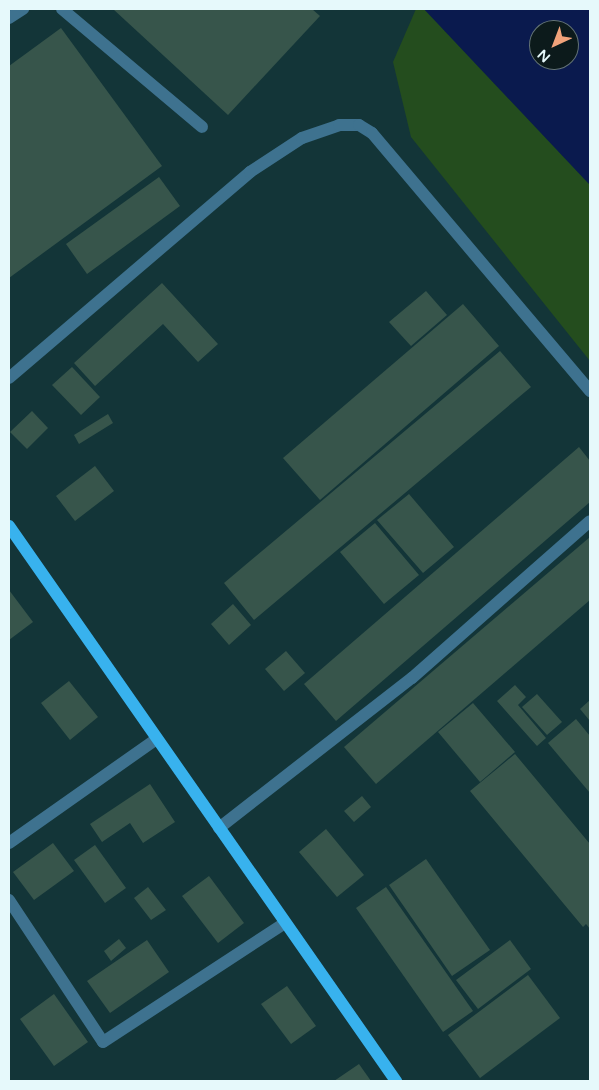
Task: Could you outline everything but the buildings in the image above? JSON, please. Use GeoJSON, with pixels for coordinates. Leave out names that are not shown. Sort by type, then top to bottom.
{"type":"FeatureCollection","features":[{"type":"Feature","properties":{"kind":"main road"},"geometry":{"type":"LineString","coordinates":[[9,526],[155,740],[396,1081]]}},
{"type":"Feature","properties":{"kind":"street"},"geometry":{"type":"LineString","coordinates":[[9,18],[23,9]]}},
{"type":"Feature","properties":{"kind":"street"},"geometry":{"type":"LineString","coordinates":[[62,9],[202,127]]}},
{"type":"Feature","properties":{"kind":"street"},"geometry":{"type":"LineString","coordinates":[[9,378],[250,172],[302,138],[339,126],[358,125],[372,133],[590,391]]}},
{"type":"Feature","properties":{"kind":"street"},"geometry":{"type":"LineString","coordinates":[[219,828],[412,678],[590,521]]}},
{"type":"Feature","properties":{"kind":"street"},"geometry":{"type":"LineString","coordinates":[[9,843],[155,740]]}},
{"type":"Feature","properties":{"kind":"street"},"geometry":{"type":"LineString","coordinates":[[9,900],[103,1042],[284,923]]}},
{"type":"Feature","properties":{"kind":"green space"},"geometry":{"type":"Polygon","coordinates":[[[416,9],[424,9],[590,185],[590,361],[411,137],[393,62],[416,9]]]}},
{"type":"Feature","properties":{"kind":"shaded area"},"geometry":{"type":"Polygon","coordinates":[[[424,9],[590,9],[590,185],[424,9]]]}}]}
